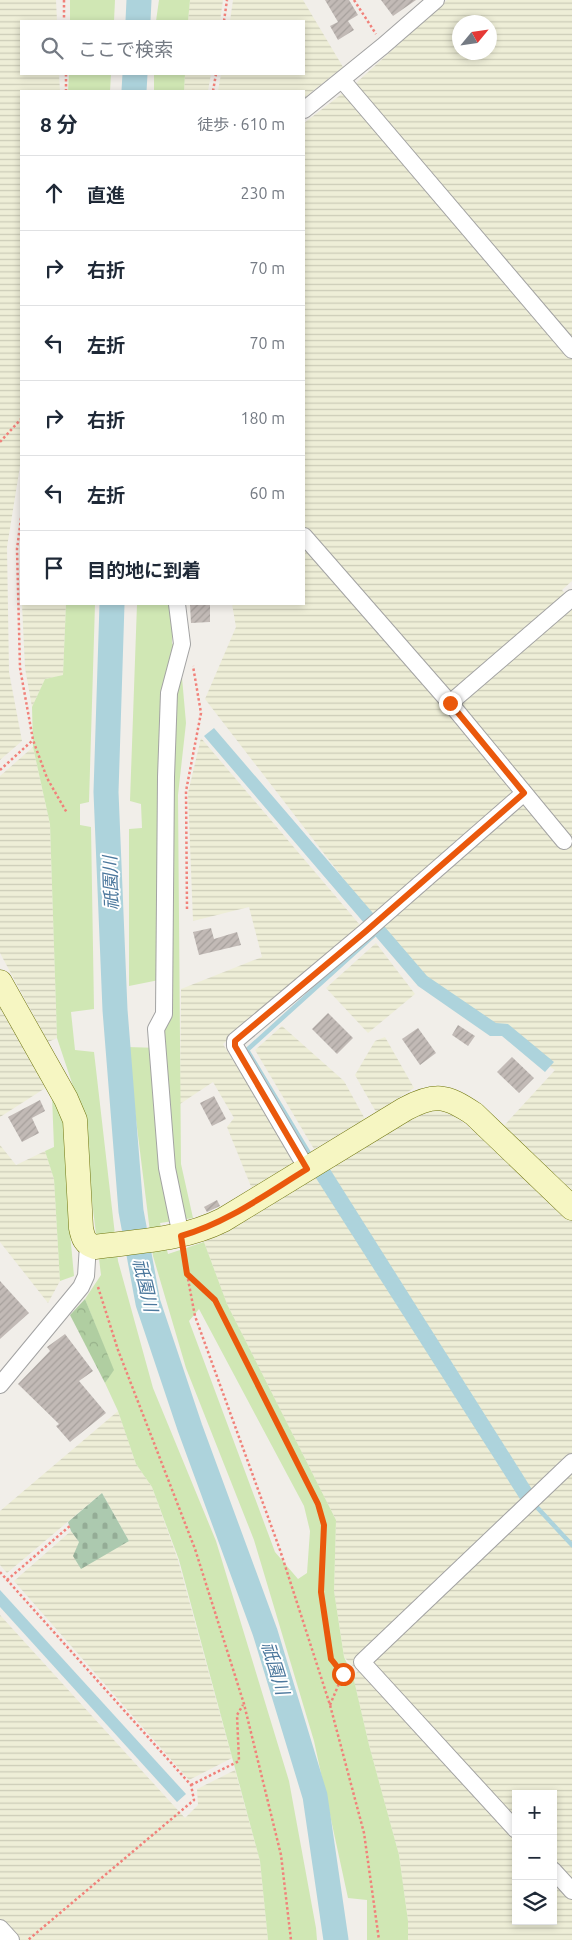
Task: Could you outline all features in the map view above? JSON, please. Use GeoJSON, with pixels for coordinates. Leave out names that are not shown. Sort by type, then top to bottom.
{"type":"FeatureCollection","features":[{"type":"Feature","properties":{"kind":"street"},"geometry":{"type":"LineString","coordinates":[[305,109],[436,0]]}},
{"type":"Feature","properties":{"kind":"street"},"geometry":{"type":"LineString","coordinates":[[342,80],[572,350]]}},
{"type":"Feature","properties":{"kind":"street"},"geometry":{"type":"LineString","coordinates":[[305,537],[450,703],[564,841]]}},
{"type":"Feature","properties":{"kind":"street"},"geometry":{"type":"LineString","coordinates":[[450,703],[572,598]]}},
{"type":"Feature","properties":{"kind":"street"},"geometry":{"type":"LineString","coordinates":[[177,605],[182,644],[170,693],[166,777],[164,1014],[156,1029],[167,1168],[181,1236]]}},
{"type":"Feature","properties":{"kind":"street"},"geometry":{"type":"LineString","coordinates":[[307,1169],[235,1046],[235,1041],[365,932],[524,793]]}},
{"type":"Feature","properties":{"kind":"street"},"geometry":{"type":"LineString","coordinates":[[0,982],[66,1099],[75,1120],[81,1228],[84,1239],[92,1246],[181,1236],[204,1230],[405,1109],[423,1100],[437,1098],[456,1101],[474,1114],[572,1208]]}},
{"type":"Feature","properties":{"kind":"street"},"geometry":{"type":"LineString","coordinates":[[0,1385],[82,1287],[92,1246]]}},
{"type":"Feature","properties":{"kind":"street"},"geometry":{"type":"LineString","coordinates":[[512,1826],[362,1662],[572,1462]]}},
{"type":"Feature","properties":{"kind":"street"},"geometry":{"type":"LineString","coordinates":[[557,1874],[572,1891]]}},
{"type":"Feature","properties":{"kind":"street"},"geometry":{"type":"LineString","coordinates":[[0,1928],[11,1940]]}},
{"type":"Feature","properties":{"kind":"path"},"geometry":{"type":"LineString","coordinates":[[64,0],[64,20]]}},
{"type":"Feature","properties":{"kind":"path"},"geometry":{"type":"LineString","coordinates":[[224,20],[227,0]]}},
{"type":"Feature","properties":{"kind":"path"},"geometry":{"type":"LineString","coordinates":[[354,0],[383,46]]}},
{"type":"Feature","properties":{"kind":"path"},"geometry":{"type":"LineString","coordinates":[[66,75],[66,90]]}},
{"type":"Feature","properties":{"kind":"path"},"geometry":{"type":"LineString","coordinates":[[213,90],[216,75]]}},
{"type":"Feature","properties":{"kind":"path"},"geometry":{"type":"LineString","coordinates":[[0,442],[20,420]]}},
{"type":"Feature","properties":{"kind":"path"},"geometry":{"type":"LineString","coordinates":[[20,526],[17,549],[20,668],[33,740],[47,778],[67,813]]}},
{"type":"Feature","properties":{"kind":"path"},"geometry":{"type":"LineString","coordinates":[[182,644],[190,653],[201,713],[186,791],[187,909]]}},
{"type":"Feature","properties":{"kind":"path"},"geometry":{"type":"LineString","coordinates":[[0,770],[33,740]]}},
{"type":"Feature","properties":{"kind":"path"},"geometry":{"type":"LineString","coordinates":[[181,1236],[195,1316],[280,1550],[330,1705],[364,1833],[379,1940]]}},
{"type":"Feature","properties":{"kind":"path"},"geometry":{"type":"LineString","coordinates":[[187,1274],[215,1300],[318,1504],[324,1525],[321,1592],[331,1659],[343,1674]]}},
{"type":"Feature","properties":{"kind":"path"},"geometry":{"type":"LineString","coordinates":[[86,1276],[98,1286],[118,1350],[195,1549],[244,1704],[281,1855],[291,1940]]}},
{"type":"Feature","properties":{"kind":"path"},"geometry":{"type":"LineString","coordinates":[[7,1580],[71,1525]]}},
{"type":"Feature","properties":{"kind":"path"},"geometry":{"type":"LineString","coordinates":[[0,1572],[191,1785],[194,1800],[28,1940]]}},
{"type":"Feature","properties":{"kind":"path"},"geometry":{"type":"LineString","coordinates":[[343,1674],[350,1672],[362,1662]]}},
{"type":"Feature","properties":{"kind":"path"},"geometry":{"type":"LineString","coordinates":[[330,1705],[343,1674]]}},
{"type":"Feature","properties":{"kind":"path"},"geometry":{"type":"LineString","coordinates":[[191,1785],[239,1761],[237,1715],[244,1704]]}},
{"type":"Feature","properties":{"kind":"green space"},"geometry":{"type":"Polygon","coordinates":[[[0,0],[56,0],[57,20],[20,20],[20,75],[59,75],[60,90],[20,90],[20,466],[7,547],[9,672],[22,741],[0,760],[0,0]]]}},
{"type":"Feature","properties":{"kind":"green space"},"geometry":{"type":"Polygon","coordinates":[[[70,0],[115,0],[114,20],[70,20],[70,0]]]}},
{"type":"Feature","properties":{"kind":"green space"},"geometry":{"type":"Polygon","coordinates":[[[159,0],[190,0],[188,20],[156,20],[159,0]]]}},
{"type":"Feature","properties":{"kind":"green space"},"geometry":{"type":"Polygon","coordinates":[[[190,0],[223,0],[220,20],[188,20],[190,0]]]}},
{"type":"Feature","properties":{"kind":"green space"},"geometry":{"type":"Polygon","coordinates":[[[233,0],[303,0],[343,67],[305,97],[305,90],[218,90],[221,75],[305,75],[305,20],[230,20],[233,0]]]}},
{"type":"Feature","properties":{"kind":"green space"},"geometry":{"type":"Polygon","coordinates":[[[447,0],[572,0],[572,581],[562,590],[572,601],[572,1940],[408,1940],[408,1921],[399,1855],[369,1745],[353,1676],[358,1671],[344,1657],[334,1591],[336,1520],[227,1304],[204,1242],[412,1115],[446,1109],[488,1143],[555,1070],[423,982],[205,699],[236,627],[232,605],[305,605],[305,122],[356,83],[447,0]]]}},
{"type":"Feature","properties":{"kind":"green space"},"geometry":{"type":"Polygon","coordinates":[[[69,75],[111,75],[110,90],[68,90],[69,75]]]}},
{"type":"Feature","properties":{"kind":"green space"},"geometry":{"type":"Polygon","coordinates":[[[154,75],[185,75],[184,90],[154,90],[154,75]]]}},
{"type":"Feature","properties":{"kind":"green space"},"geometry":{"type":"Polygon","coordinates":[[[185,75],[211,75],[208,90],[184,90],[185,75]]]}},
{"type":"Feature","properties":{"kind":"green space"},"geometry":{"type":"Polygon","coordinates":[[[22,605],[66,605],[63,675],[45,679],[32,707],[25,668],[22,605]]]}},
{"type":"Feature","properties":{"kind":"green space"},"geometry":{"type":"Polygon","coordinates":[[[66,605],[95,605],[89,802],[80,804],[80,825],[91,827],[94,1009],[71,1012],[75,1050],[94,1052],[118,1261],[153,1388],[216,1541],[289,1781],[317,1940],[268,1940],[260,1861],[179,1560],[152,1487],[136,1464],[118,1411],[105,1383],[113,1370],[85,1299],[101,1275],[81,1110],[57,1038],[50,824],[33,747],[32,707],[45,679],[63,675],[66,605]]]}},
{"type":"Feature","properties":{"kind":"green space"},"geometry":{"type":"Polygon","coordinates":[[[137,605],[172,605],[172,643],[180,655],[186,723],[178,795],[181,1164],[193,1218],[160,1223],[168,1254],[204,1242],[227,1304],[336,1520],[334,1591],[344,1657],[353,1676],[369,1745],[399,1855],[408,1921],[408,1940],[367,1940],[367,1900],[348,1898],[314,1741],[254,1540],[186,1368],[153,1256],[127,1047],[160,1048],[169,978],[129,986],[129,829],[142,828],[141,804],[130,801],[137,605]],[[199,1309],[189,1321],[275,1552],[298,1579],[307,1573],[310,1531],[304,1506],[199,1309]]]}},
{"type":"Feature","properties":{"kind":"green space"},"geometry":{"type":"Polygon","coordinates":[[[201,738],[360,925],[223,1044],[295,1162],[252,1189],[227,1127],[234,1118],[213,1082],[180,1104],[181,989],[262,957],[249,907],[193,921],[188,793],[201,738]]]}},
{"type":"Feature","properties":{"kind":"green space"},"geometry":{"type":"Polygon","coordinates":[[[33,747],[50,824],[57,1038],[48,1042],[0,953],[0,776],[33,747]]]}},
{"type":"Feature","properties":{"kind":"green space"},"geometry":{"type":"Polygon","coordinates":[[[376,943],[415,994],[368,1033],[326,988],[376,943]]]}},
{"type":"Feature","properties":{"kind":"green space"},"geometry":{"type":"Polygon","coordinates":[[[0,1000],[47,1087],[0,1117],[0,1000]]]}},
{"type":"Feature","properties":{"kind":"green space"},"geometry":{"type":"Polygon","coordinates":[[[282,1026],[344,1081],[365,1119],[314,1149],[255,1050],[282,1026]]]}},
{"type":"Feature","properties":{"kind":"green space"},"geometry":{"type":"Polygon","coordinates":[[[385,1037],[414,1088],[376,1112],[355,1075],[375,1041],[385,1037]]]}},
{"type":"Feature","properties":{"kind":"green space"},"geometry":{"type":"Polygon","coordinates":[[[52,1096],[65,1119],[69,1222],[74,1276],[60,1281],[54,1179],[45,1151],[54,1147],[52,1096]]]}},
{"type":"Feature","properties":{"kind":"green space"},"geometry":{"type":"Polygon","coordinates":[[[0,1145],[16,1165],[45,1151],[54,1179],[60,1281],[48,1303],[0,1242],[0,1145]]]}},
{"type":"Feature","properties":{"kind":"green space"},"geometry":{"type":"Polygon","coordinates":[[[85,1299],[114,1370],[105,1383],[70,1315],[85,1299]]]}},
{"type":"Feature","properties":{"kind":"green space"},"geometry":{"type":"Polygon","coordinates":[[[118,1411],[136,1464],[152,1487],[178,1560],[232,1758],[189,1780],[14,1581],[71,1531],[79,1542],[129,1541],[102,1493],[7,1573],[0,1565],[0,1511],[118,1411]]]}},
{"type":"Feature","properties":{"kind":"green space"},"geometry":{"type":"Polygon","coordinates":[[[102,1493],[129,1541],[81,1569],[73,1556],[79,1542],[71,1531],[68,1522],[102,1493]]]}},
{"type":"Feature","properties":{"kind":"green space"},"geometry":{"type":"Polygon","coordinates":[[[0,1615],[185,1818],[198,1805],[197,1789],[235,1770],[260,1861],[268,1940],[0,1940],[0,1615]]]}},
{"type":"Feature","properties":{"kind":"water"},"geometry":{"type":"Polygon","coordinates":[[[214,728],[427,976],[496,1023],[508,1024],[554,1062],[545,1072],[502,1036],[490,1036],[418,986],[204,736],[214,728]]]}},
{"type":"Feature","properties":{"kind":"water"},"geometry":{"type":"Polygon","coordinates":[[[328,1166],[533,1491],[520,1499],[314,1175],[328,1166]]]}},
{"type":"Feature","properties":{"kind":"water"},"geometry":{"type":"Polygon","coordinates":[[[0,1590],[186,1794],[177,1802],[0,1607],[0,1590]]]}},
{"type":"Feature","properties":{"kind":"building"},"geometry":{"type":"Polygon","coordinates":[[[325,0],[349,0],[358,15],[348,21],[354,30],[338,40],[330,26],[338,22],[325,0]]]}},
{"type":"Feature","properties":{"kind":"building"},"geometry":{"type":"Polygon","coordinates":[[[381,0],[416,0],[393,16],[381,0]]]}},
{"type":"Feature","properties":{"kind":"building"},"geometry":{"type":"Polygon","coordinates":[[[190,605],[210,605],[210,622],[191,623],[190,605]]]}},
{"type":"Feature","properties":{"kind":"building"},"geometry":{"type":"Polygon","coordinates":[[[211,928],[214,939],[237,932],[241,945],[199,955],[193,932],[211,928]]]}},
{"type":"Feature","properties":{"kind":"building"},"geometry":{"type":"Polygon","coordinates":[[[328,1013],[353,1038],[337,1054],[312,1029],[328,1013]]]}},
{"type":"Feature","properties":{"kind":"building"},"geometry":{"type":"Polygon","coordinates":[[[458,1025],[475,1036],[468,1046],[452,1035],[458,1025]]]}},
{"type":"Feature","properties":{"kind":"building"},"geometry":{"type":"Polygon","coordinates":[[[418,1028],[436,1053],[420,1065],[402,1039],[418,1028]]]}},
{"type":"Feature","properties":{"kind":"building"},"geometry":{"type":"Polygon","coordinates":[[[512,1057],[534,1078],[519,1093],[497,1072],[512,1057]]]}},
{"type":"Feature","properties":{"kind":"building"},"geometry":{"type":"Polygon","coordinates":[[[214,1096],[226,1119],[212,1126],[200,1103],[214,1096]]]}},
{"type":"Feature","properties":{"kind":"building"},"geometry":{"type":"Polygon","coordinates":[[[40,1100],[45,1111],[32,1118],[39,1133],[22,1142],[8,1117],[40,1100]]]}},
{"type":"Feature","properties":{"kind":"building"},"geometry":{"type":"Polygon","coordinates":[[[217,1200],[220,1206],[207,1212],[204,1207],[217,1200]]]}},
{"type":"Feature","properties":{"kind":"building"},"geometry":{"type":"Polygon","coordinates":[[[0,1281],[29,1313],[0,1339],[0,1281]]]}},
{"type":"Feature","properties":{"kind":"building"},"geometry":{"type":"Polygon","coordinates":[[[65,1334],[93,1371],[79,1381],[106,1413],[70,1442],[56,1426],[59,1424],[18,1384],[50,1351],[47,1347],[65,1334]]]}},
{"type":"Feature","properties":{"kind":"waterway","name":"祇園川"},"geometry":{"type":"LineString","coordinates":[[138,20],[139,0]]}},
{"type":"Feature","properties":{"kind":"waterway","name":"祇園川"},"geometry":{"type":"LineString","coordinates":[[134,90],[135,75]]}},
{"type":"Feature","properties":{"kind":"waterway","name":"祇園川"},"geometry":{"type":"LineString","coordinates":[[112,605],[106,792],[115,1010],[131,1211],[148,1303],[190,1428],[265,1632],[315,1796],[336,1940]]}},
{"type":"Feature","properties":{"kind":"waterway"},"geometry":{"type":"LineString","coordinates":[[310,1155],[247,1050],[374,935]]}},
{"type":"Feature","properties":{"kind":"waterway"},"geometry":{"type":"LineString","coordinates":[[534,1504],[572,1545]]}},
{"type":"Feature","properties":{"kind":"route"},"geometry":{"type":"LineString","coordinates":[[343,1674],[331,1659],[321,1592],[324,1525],[318,1504],[215,1300],[187,1274],[181,1236],[204,1230],[223,1220],[307,1169],[235,1046],[235,1041],[365,932],[524,793],[450,703]]}}]}
